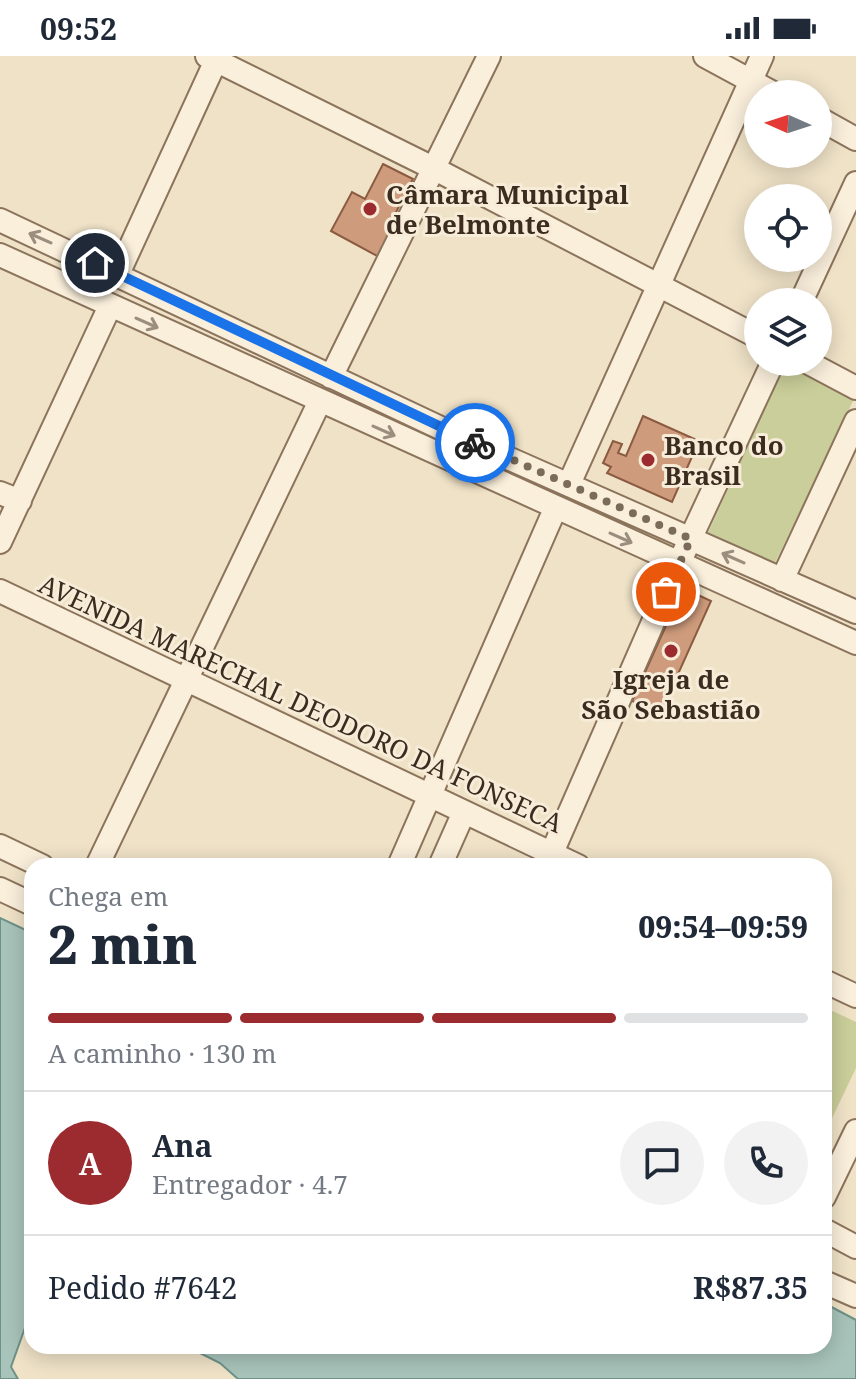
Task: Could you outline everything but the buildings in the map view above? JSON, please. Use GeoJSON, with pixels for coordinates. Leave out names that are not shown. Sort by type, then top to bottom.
{"type":"FeatureCollection","features":[{"type":"Feature","properties":{"kind":"street"},"geometry":{"type":"LineString","coordinates":[[331,377],[489,56]]}},
{"type":"Feature","properties":{"kind":"street"},"geometry":{"type":"LineString","coordinates":[[705,56],[750,80],[762,56]]}},
{"type":"Feature","properties":{"kind":"street"},"geometry":{"type":"LineString","coordinates":[[118,274],[213,57],[744,330]]}},
{"type":"Feature","properties":{"kind":"street"},"geometry":{"type":"LineString","coordinates":[[569,484],[744,93]]}},
{"type":"Feature","properties":{"kind":"street"},"geometry":{"type":"LineString","coordinates":[[832,126],[856,139]]}},
{"type":"Feature","properties":{"kind":"street"},"geometry":{"type":"LineString","coordinates":[[807,288],[856,183]]}},
{"type":"Feature","properties":{"kind":"street"},"geometry":{"type":"LineString","coordinates":[[0,220],[449,432],[856,612]]}},
{"type":"Feature","properties":{"kind":"street"},"geometry":{"type":"LineString","coordinates":[[0,255],[319,403],[856,643]]}},
{"type":"Feature","properties":{"kind":"street"},"geometry":{"type":"LineString","coordinates":[[0,542],[10,497],[110,306]]}},
{"type":"Feature","properties":{"kind":"street"},"geometry":{"type":"LineString","coordinates":[[216,354],[230,328]]}},
{"type":"Feature","properties":{"kind":"street"},"geometry":{"type":"LineString","coordinates":[[832,375],[856,388]]}},
{"type":"Feature","properties":{"kind":"street"},"geometry":{"type":"LineString","coordinates":[[550,858],[679,563],[767,376]]}},
{"type":"Feature","properties":{"kind":"street"},"geometry":{"type":"LineString","coordinates":[[101,858],[319,403]]}},
{"type":"Feature","properties":{"kind":"street"},"geometry":{"type":"LineString","coordinates":[[782,580],[856,421]]}},
{"type":"Feature","properties":{"kind":"street"},"geometry":{"type":"LineString","coordinates":[[438,455],[449,432]]}},
{"type":"Feature","properties":{"kind":"street"},"geometry":{"type":"LineString","coordinates":[[402,858],[555,509]]}},
{"type":"Feature","properties":{"kind":"street","name":"AVENIDA MARECHAL DEODORO DA FONSECA"},"geometry":{"type":"LineString","coordinates":[[0,591],[464,812],[545,858]]}},
{"type":"Feature","properties":{"kind":"street"},"geometry":{"type":"LineString","coordinates":[[444,858],[464,812]]}},
{"type":"Feature","properties":{"kind":"street"},"geometry":{"type":"LineString","coordinates":[[0,846],[25,858]]}},
{"type":"Feature","properties":{"kind":"street"},"geometry":{"type":"LineString","coordinates":[[0,889],[24,900]]}},
{"type":"Feature","properties":{"kind":"street"},"geometry":{"type":"LineString","coordinates":[[832,985],[856,996]]}},
{"type":"Feature","properties":{"kind":"street"},"geometry":{"type":"LineString","coordinates":[[832,1180],[856,1131]]}},
{"type":"Feature","properties":{"kind":"street"},"geometry":{"type":"LineString","coordinates":[[832,1234],[856,1247]]}},
{"type":"Feature","properties":{"kind":"street"},"geometry":{"type":"LineString","coordinates":[[832,1286],[856,1296]]}},
{"type":"Feature","properties":{"kind":"green space"},"geometry":{"type":"Polygon","coordinates":[[[780,376],[807,376],[854,399],[773,567],[707,535],[780,376]]]}},
{"type":"Feature","properties":{"kind":"green space"},"geometry":{"type":"Polygon","coordinates":[[[832,1011],[856,1022],[856,1068],[832,1118],[832,1011]]]}},
{"type":"Feature","properties":{"kind":"water"},"geometry":{"type":"Polygon","coordinates":[[[0,918],[24,929],[24,1330],[11,1367],[18,1379],[0,1379],[0,918]]]}},
{"type":"Feature","properties":{"kind":"water"},"geometry":{"type":"Polygon","coordinates":[[[832,1307],[856,1320],[856,1379],[238,1379],[220,1363],[202,1354],[832,1354],[832,1307]]]}},
{"type":"Feature","properties":{"kind":"way so far"},"geometry":{"type":"LineString","coordinates":[[475,443],[691,539],[666,592]]}},
{"type":"Feature","properties":{"kind":"place","name":"Câmara Municipal de Belmonte"},"geometry":{"type":"Point","coordinates":[370,209]}},
{"type":"Feature","properties":{"kind":"place","name":"Banco do Brasil"},"geometry":{"type":"Point","coordinates":[648,460]}},
{"type":"Feature","properties":{"kind":"place","name":"Igreja de São Sebastião"},"geometry":{"type":"Point","coordinates":[671,651]}},
{"type":"Feature","properties":{"kind":"route"},"geometry":{"type":"LineString","coordinates":[[95,263],[475,443]]}}]}
